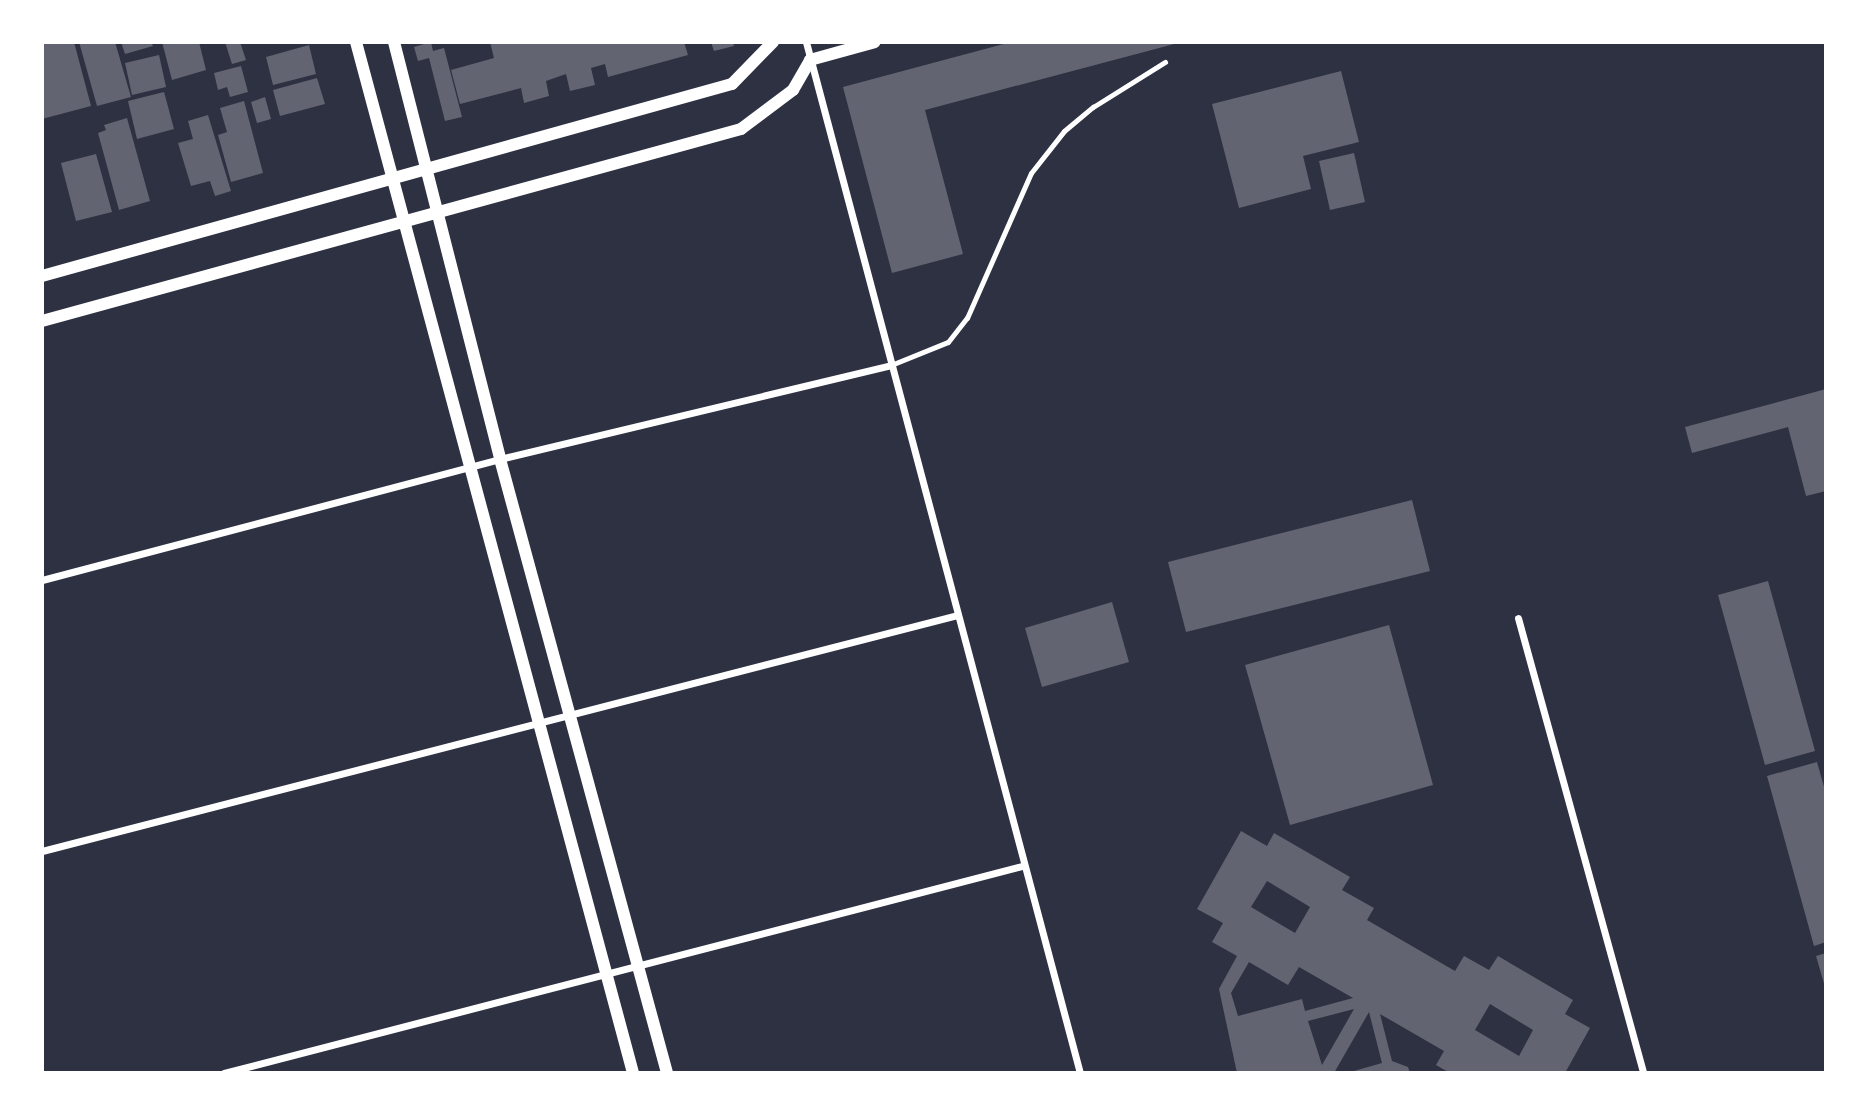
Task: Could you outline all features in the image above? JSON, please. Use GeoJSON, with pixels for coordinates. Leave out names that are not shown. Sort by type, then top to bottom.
{"type":"FeatureCollection","features":[{"type":"Feature","properties":{"kind":"street"},"geometry":{"type":"LineString","coordinates":[[356,42],[394,179],[467,468],[633,1073]]}},
{"type":"Feature","properties":{"kind":"street"},"geometry":{"type":"LineString","coordinates":[[394,42],[500,459],[667,1073]]}},
{"type":"Feature","properties":{"kind":"street"},"geometry":{"type":"LineString","coordinates":[[42,276],[732,84],[773,42]]}},
{"type":"Feature","properties":{"kind":"street"},"geometry":{"type":"LineString","coordinates":[[806,42],[888,366],[1080,1073]]}},
{"type":"Feature","properties":{"kind":"street"},"geometry":{"type":"LineString","coordinates":[[42,321],[741,129],[793,90],[810,60],[875,42]]}},
{"type":"Feature","properties":{"kind":"street"},"geometry":{"type":"LineString","coordinates":[[42,580],[500,459],[888,366]]}},
{"type":"Feature","properties":{"kind":"street"},"geometry":{"type":"LineString","coordinates":[[42,850],[569,712],[957,615]]}},
{"type":"Feature","properties":{"kind":"street"},"geometry":{"type":"LineString","coordinates":[[1518,618],[1643,1073]]}},
{"type":"Feature","properties":{"kind":"street"},"geometry":{"type":"LineString","coordinates":[[224,1073],[1022,866]]}},
{"type":"Feature","properties":{"kind":"lane"},"geometry":{"type":"LineString","coordinates":[[888,366],[948,342],[967,318],[1031,173],[1064,131],[1093,107],[1165,62]]}},
{"type":"Feature","properties":{"kind":"building"},"geometry":{"type":"Polygon","coordinates":[[[42,42],[74,42],[91,106],[42,119],[42,42]]]}},
{"type":"Feature","properties":{"kind":"building"},"geometry":{"type":"Polygon","coordinates":[[[79,42],[115,42],[131,97],[97,106],[79,42]]]}},
{"type":"Feature","properties":{"kind":"building"},"geometry":{"type":"Polygon","coordinates":[[[121,42],[151,42],[153,46],[125,54],[121,42]]]}},
{"type":"Feature","properties":{"kind":"building"},"geometry":{"type":"Polygon","coordinates":[[[162,42],[199,42],[206,70],[172,80],[162,42]]]}},
{"type":"Feature","properties":{"kind":"building"},"geometry":{"type":"Polygon","coordinates":[[[225,42],[240,42],[246,60],[232,64],[225,42]]]}},
{"type":"Feature","properties":{"kind":"building"},"geometry":{"type":"Polygon","coordinates":[[[431,42],[433,51],[444,48],[462,117],[445,121],[429,58],[418,61],[414,47],[431,42]]]}},
{"type":"Feature","properties":{"kind":"building"},"geometry":{"type":"Polygon","coordinates":[[[490,42],[684,42],[688,55],[608,77],[605,64],[591,68],[595,85],[570,91],[566,74],[546,81],[549,96],[524,103],[521,88],[460,104],[451,70],[494,58],[490,42]]]}},
{"type":"Feature","properties":{"kind":"building"},"geometry":{"type":"Polygon","coordinates":[[[711,42],[733,42],[734,46],[714,51],[711,42]]]}},
{"type":"Feature","properties":{"kind":"building"},"geometry":{"type":"Polygon","coordinates":[[[1011,42],[1178,43],[925,110],[963,254],[892,273],[843,87],[1011,42]]]}},
{"type":"Feature","properties":{"kind":"building"},"geometry":{"type":"Polygon","coordinates":[[[309,45],[316,74],[273,85],[266,57],[309,45]]]}},
{"type":"Feature","properties":{"kind":"building"},"geometry":{"type":"Polygon","coordinates":[[[159,55],[166,87],[132,95],[125,63],[159,55]]]}},
{"type":"Feature","properties":{"kind":"building"},"geometry":{"type":"Polygon","coordinates":[[[241,66],[248,92],[230,97],[227,87],[218,90],[214,73],[241,66]]]}},
{"type":"Feature","properties":{"kind":"building"},"geometry":{"type":"Polygon","coordinates":[[[1341,71],[1359,142],[1303,156],[1311,189],[1239,208],[1212,104],[1341,71]]]}},
{"type":"Feature","properties":{"kind":"building"},"geometry":{"type":"Polygon","coordinates":[[[317,78],[325,104],[280,116],[273,90],[317,78]]]}},
{"type":"Feature","properties":{"kind":"building"},"geometry":{"type":"Polygon","coordinates":[[[164,92],[174,129],[137,139],[128,101],[164,92]]]}},
{"type":"Feature","properties":{"kind":"building"},"geometry":{"type":"Polygon","coordinates":[[[265,97],[271,119],[257,123],[251,102],[265,97]]]}},
{"type":"Feature","properties":{"kind":"building"},"geometry":{"type":"Polygon","coordinates":[[[244,101],[263,173],[231,182],[218,135],[227,132],[220,108],[244,101]]]}},
{"type":"Feature","properties":{"kind":"building"},"geometry":{"type":"Polygon","coordinates":[[[208,115],[231,191],[215,196],[210,181],[191,186],[178,143],[193,139],[188,121],[208,115]]]}},
{"type":"Feature","properties":{"kind":"building"},"geometry":{"type":"Polygon","coordinates":[[[127,118],[150,201],[119,210],[98,133],[106,130],[104,125],[127,118]]]}},
{"type":"Feature","properties":{"kind":"building"},"geometry":{"type":"Polygon","coordinates":[[[1354,153],[1365,202],[1330,210],[1319,161],[1354,153]]]}},
{"type":"Feature","properties":{"kind":"building"},"geometry":{"type":"Polygon","coordinates":[[[96,154],[112,212],[76,221],[61,163],[96,154]]]}},
{"type":"Feature","properties":{"kind":"building"},"geometry":{"type":"Polygon","coordinates":[[[1826,389],[1826,491],[1806,496],[1788,427],[1692,453],[1685,427],[1826,389]]]}},
{"type":"Feature","properties":{"kind":"building"},"geometry":{"type":"Polygon","coordinates":[[[1412,500],[1430,571],[1186,632],[1168,562],[1412,500]]]}},
{"type":"Feature","properties":{"kind":"building"},"geometry":{"type":"Polygon","coordinates":[[[1768,581],[1815,751],[1765,765],[1718,595],[1768,581]]]}},
{"type":"Feature","properties":{"kind":"building"},"geometry":{"type":"Polygon","coordinates":[[[1112,602],[1129,662],[1042,687],[1025,628],[1112,602]]]}},
{"type":"Feature","properties":{"kind":"building"},"geometry":{"type":"Polygon","coordinates":[[[1389,625],[1433,785],[1290,825],[1245,665],[1389,625]]]}},
{"type":"Feature","properties":{"kind":"building"},"geometry":{"type":"Polygon","coordinates":[[[1817,762],[1826,794],[1826,942],[1814,946],[1767,776],[1817,762]]]}},
{"type":"Feature","properties":{"kind":"building"},"geometry":{"type":"Polygon","coordinates":[[[1241,831],[1267,846],[1274,833],[1350,877],[1342,890],[1374,908],[1367,920],[1455,971],[1464,956],[1489,970],[1498,956],[1573,1000],[1565,1014],[1590,1028],[1565,1073],[1450,1073],[1436,1065],[1444,1051],[1380,1014],[1392,1061],[1408,1067],[1410,1073],[1347,1073],[1382,1063],[1369,1012],[1334,1073],[1237,1073],[1219,989],[1237,956],[1212,942],[1223,923],[1197,909],[1241,831]],[[1267,881],[1251,907],[1295,933],[1310,907],[1267,881]],[[1249,962],[1231,993],[1238,1016],[1302,999],[1305,1011],[1353,998],[1299,967],[1288,985],[1249,962]],[[1490,1004],[1475,1030],[1519,1056],[1533,1030],[1490,1004]],[[1354,1009],[1308,1021],[1322,1065],[1354,1009]]]}},
{"type":"Feature","properties":{"kind":"building"},"geometry":{"type":"Polygon","coordinates":[[[1826,953],[1826,987],[1825,987],[1816,956],[1826,953]]]}}]}
